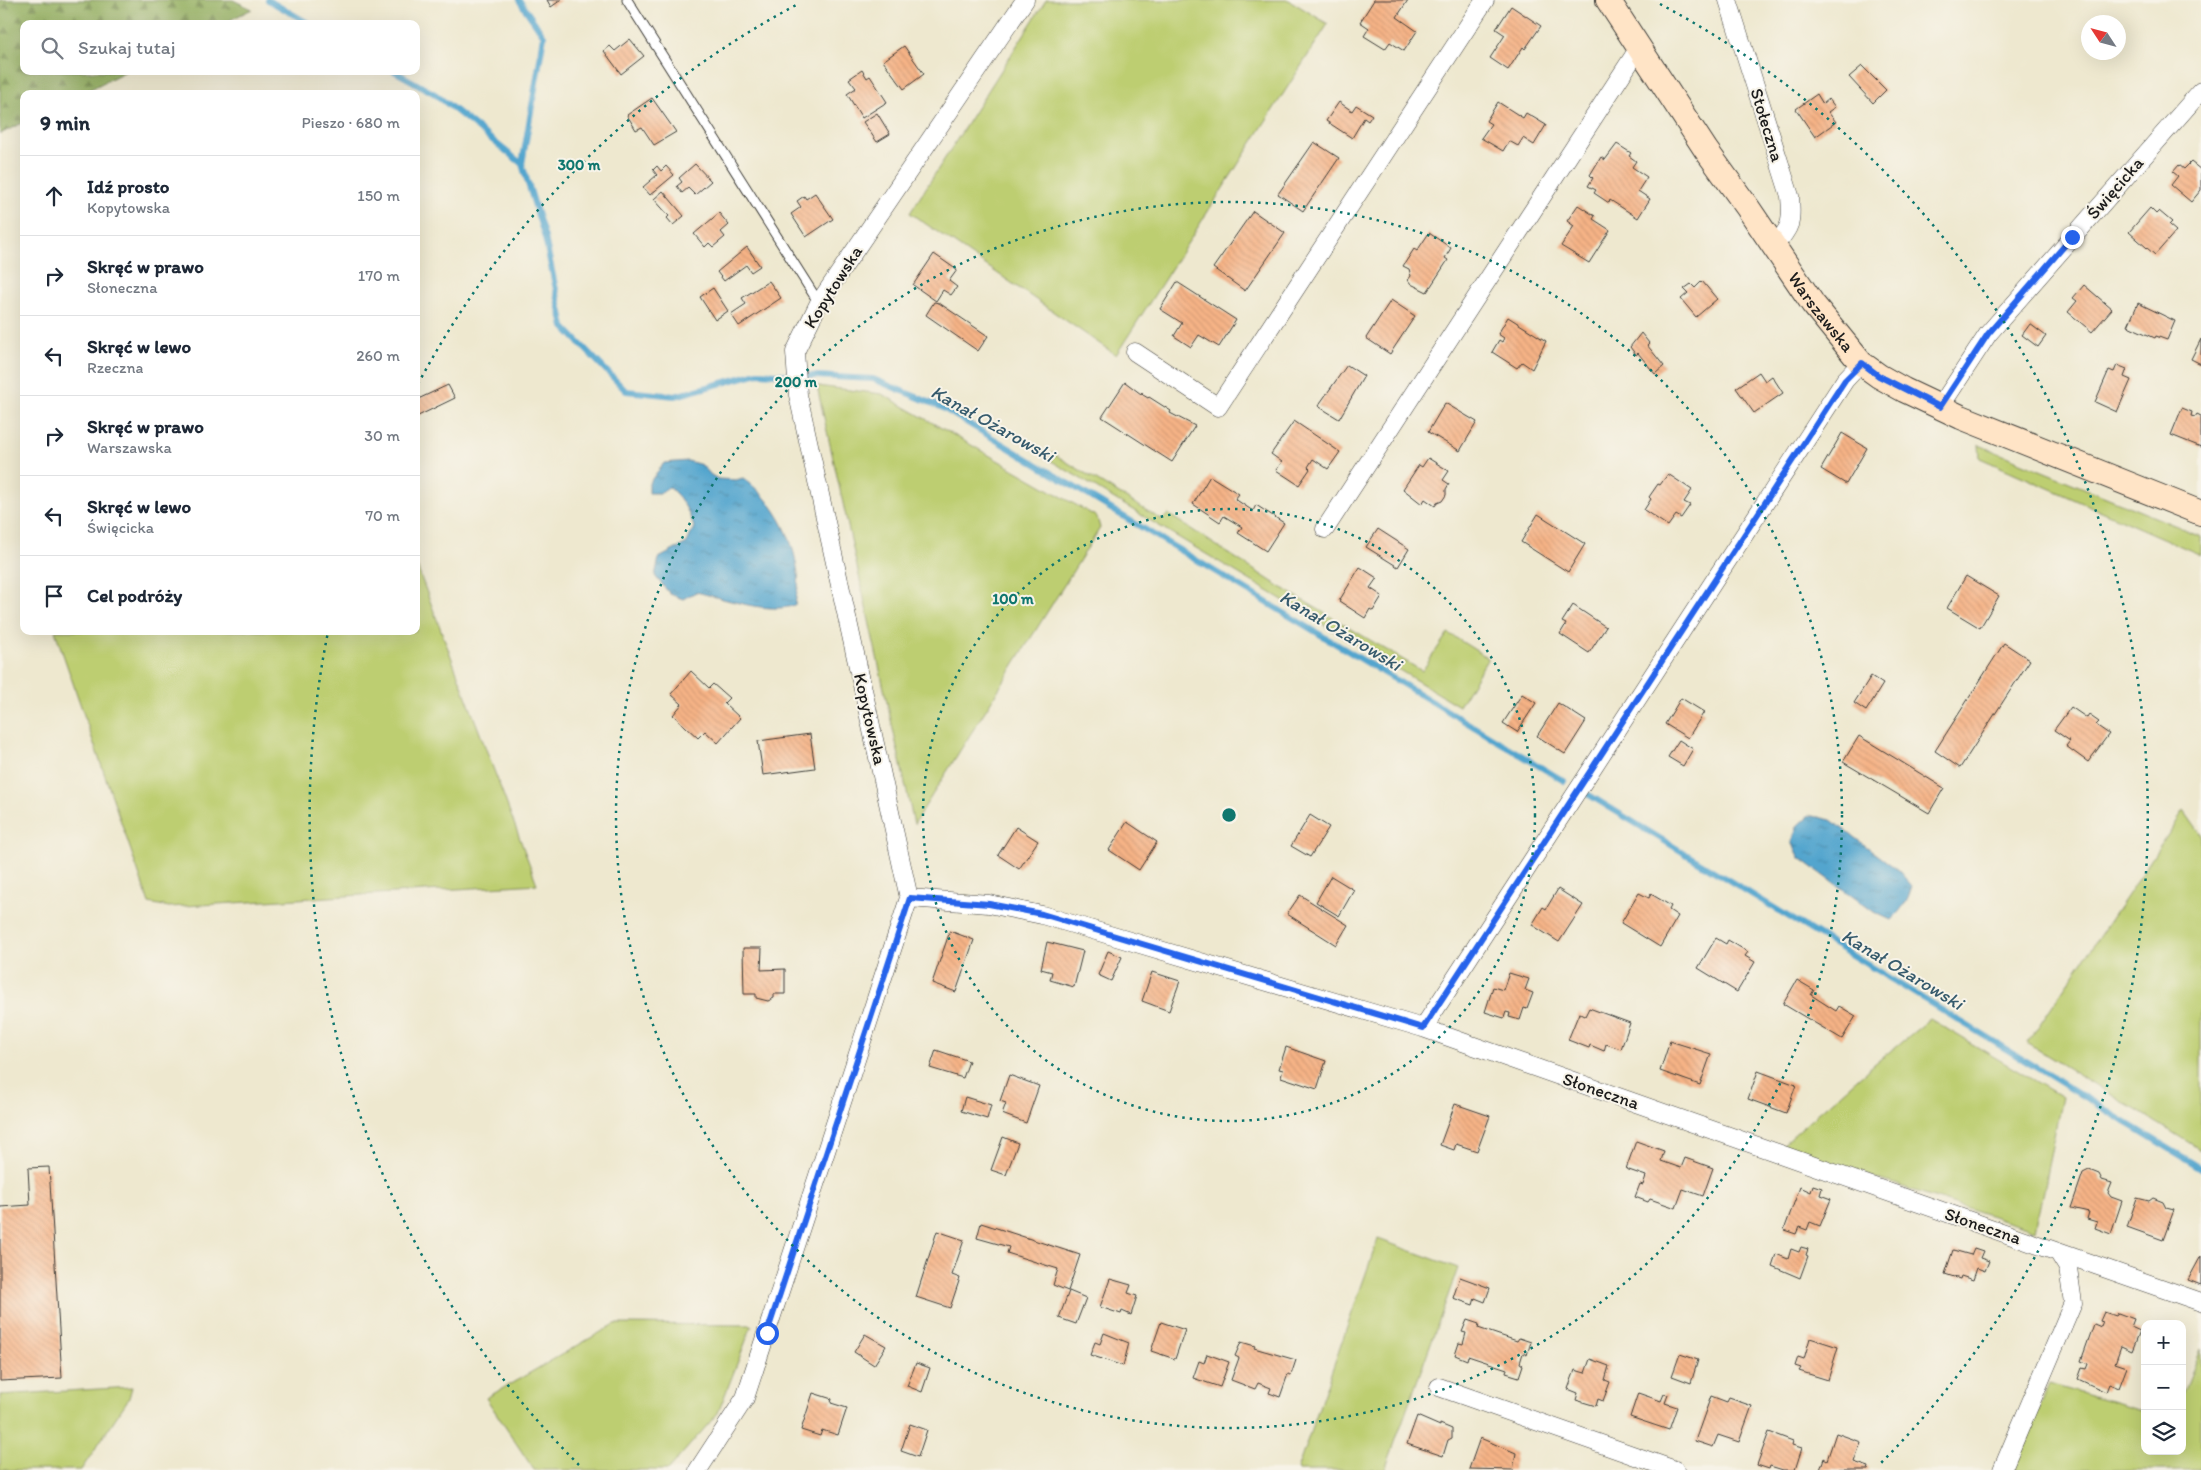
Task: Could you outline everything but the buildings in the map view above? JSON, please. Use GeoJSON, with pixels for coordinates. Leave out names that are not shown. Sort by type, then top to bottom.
{"type":"FeatureCollection","features":[{"type":"Feature","properties":{"kind":"main road","name":"Warszawska"},"geometry":{"type":"LineString","coordinates":[[1608,0],[1706,150],[1813,304],[1862,363],[1887,381],[1940,407],[2201,513]]}},
{"type":"Feature","properties":{"kind":"street","name":"Kopytowska"},"geometry":{"type":"LineString","coordinates":[[910,898],[798,395],[795,352],[819,303],[1025,0]]}},
{"type":"Feature","properties":{"kind":"street"},"geometry":{"type":"LineString","coordinates":[[1135,352],[1218,407],[1485,0]]}},
{"type":"Feature","properties":{"kind":"street","name":"Stołeczna"},"geometry":{"type":"LineString","coordinates":[[1728,0],[1790,196],[1792,217],[1789,226],[1786,234],[1773,246]]}},
{"type":"Feature","properties":{"kind":"street"},"geometry":{"type":"LineString","coordinates":[[1324,529],[1639,48]]}},
{"type":"Feature","properties":{"kind":"street","name":"Święcicka"},"geometry":{"type":"LineString","coordinates":[[1940,407],[1988,334],[2201,91]]}},
{"type":"Feature","properties":{"kind":"street"},"geometry":{"type":"LineString","coordinates":[[1423,1028],[1845,380],[1862,363]]}},
{"type":"Feature","properties":{"kind":"street"},"geometry":{"type":"LineString","coordinates":[[698,1470],[745,1398],[910,898]]}},
{"type":"Feature","properties":{"kind":"street","name":"Słoneczna"},"geometry":{"type":"LineString","coordinates":[[910,898],[989,904],[1042,914],[1423,1028],[2201,1302]]}},
{"type":"Feature","properties":{"kind":"street"},"geometry":{"type":"LineString","coordinates":[[2002,1470],[2073,1303],[2068,1268],[2058,1252]]}},
{"type":"Feature","properties":{"kind":"street"},"geometry":{"type":"LineString","coordinates":[[1439,1387],[1675,1470]]}},
{"type":"Feature","properties":{"kind":"lane"},"geometry":{"type":"LineString","coordinates":[[627,0],[819,303]]}},
{"type":"Feature","properties":{"kind":"green space"},"geometry":{"type":"Polygon","coordinates":[[[0,0],[233,0],[252,9],[230,20],[20,20],[20,75],[118,75],[89,90],[20,90],[20,124],[0,134],[0,0]]]}},
{"type":"Feature","properties":{"kind":"green space"},"geometry":{"type":"Polygon","coordinates":[[[1046,0],[1289,0],[1328,24],[1116,355],[910,213],[1046,0]]]}},
{"type":"Feature","properties":{"kind":"green space"},"geometry":{"type":"Polygon","coordinates":[[[817,386],[882,394],[1097,517],[1100,528],[914,824],[817,386]]]}},
{"type":"Feature","properties":{"kind":"green space"},"geometry":{"type":"Polygon","coordinates":[[[1979,445],[2201,536],[2201,555],[1980,458],[1979,445]]]}},
{"type":"Feature","properties":{"kind":"green space"},"geometry":{"type":"Polygon","coordinates":[[[1052,453],[1162,520],[1168,514],[1274,583],[1422,671],[1448,633],[1488,658],[1459,706],[1048,459],[1052,453]]]}},
{"type":"Feature","properties":{"kind":"green space"},"geometry":{"type":"Polygon","coordinates":[[[420,575],[537,884],[169,907],[149,903],[56,635],[420,635],[420,575]]]}},
{"type":"Feature","properties":{"kind":"green space"},"geometry":{"type":"Polygon","coordinates":[[[2184,811],[2201,835],[2201,1150],[2027,1043],[2184,811]]]}},
{"type":"Feature","properties":{"kind":"green space"},"geometry":{"type":"Polygon","coordinates":[[[1930,1019],[2062,1097],[2035,1230],[1780,1147],[1873,1065],[1930,1019]]]}},
{"type":"Feature","properties":{"kind":"green space"},"geometry":{"type":"Polygon","coordinates":[[[1378,1239],[1458,1268],[1385,1470],[1297,1470],[1378,1239]]]}},
{"type":"Feature","properties":{"kind":"green space"},"geometry":{"type":"Polygon","coordinates":[[[615,1324],[752,1325],[718,1413],[668,1470],[534,1470],[486,1398],[615,1324]]]}},
{"type":"Feature","properties":{"kind":"green space"},"geometry":{"type":"Polygon","coordinates":[[[2201,1349],[2201,1470],[2012,1470],[2049,1384],[2141,1411],[2141,1455],[2186,1455],[2186,1387],[2201,1349]]]}},
{"type":"Feature","properties":{"kind":"green space"},"geometry":{"type":"Polygon","coordinates":[[[132,1387],[129,1398],[81,1470],[0,1470],[0,1395],[132,1387]]]}},
{"type":"Feature","properties":{"kind":"water"},"geometry":{"type":"Polygon","coordinates":[[[688,461],[702,465],[711,475],[718,479],[736,480],[743,478],[773,508],[787,533],[796,560],[799,581],[795,605],[784,608],[759,607],[696,592],[683,599],[670,594],[655,576],[659,558],[687,543],[694,527],[684,505],[674,491],[669,487],[660,493],[649,493],[649,483],[664,463],[688,461]]]}},
{"type":"Feature","properties":{"kind":"water"},"geometry":{"type":"Polygon","coordinates":[[[1809,815],[1831,820],[1898,870],[1912,886],[1909,896],[1891,920],[1874,912],[1800,858],[1792,842],[1797,826],[1809,815]]]}},
{"type":"Feature","properties":{"kind":"waterway","name":"Kanał Ożarowski"},"geometry":{"type":"LineString","coordinates":[[268,0],[303,20]]}},
{"type":"Feature","properties":{"kind":"waterway"},"geometry":{"type":"LineString","coordinates":[[519,0],[544,36],[522,164]]}},
{"type":"Feature","properties":{"kind":"waterway","name":"Kanał Ożarowski"},"geometry":{"type":"LineString","coordinates":[[401,75],[435,94],[522,164],[545,238],[564,327],[626,391],[675,396],[758,373],[873,379],[941,407],[1564,781]]}},
{"type":"Feature","properties":{"kind":"waterway","name":"Kanał Ożarowski"},"geometry":{"type":"LineString","coordinates":[[1589,795],[2201,1168]]}},
{"type":"Feature","properties":{"kind":"route"},"geometry":{"type":"LineString","coordinates":[[767,1333],[910,898],[989,904],[1042,914],[1423,1028],[1845,380],[1862,363],[1879,376],[1940,407],[1988,334],[2072,237]]}}]}
